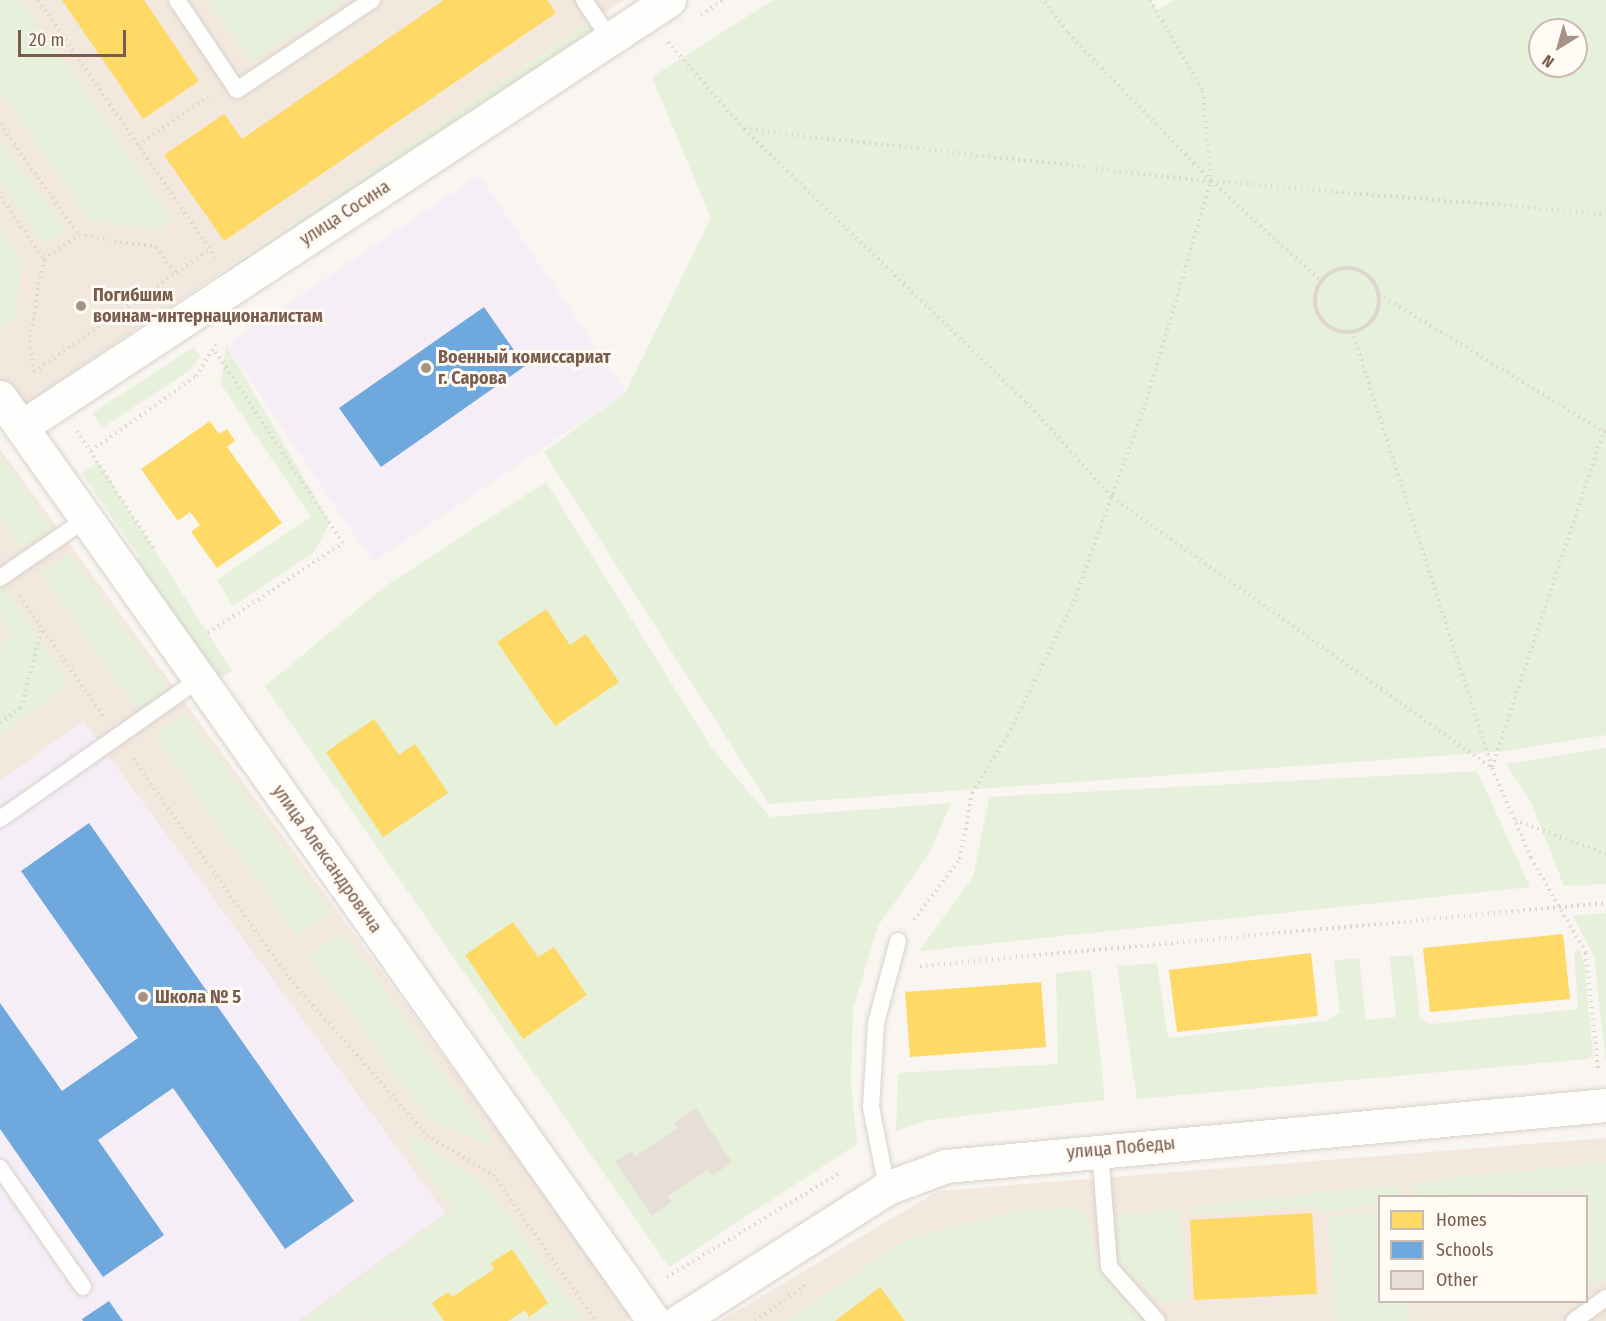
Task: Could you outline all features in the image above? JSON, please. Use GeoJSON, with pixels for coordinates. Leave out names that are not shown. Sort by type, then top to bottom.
{"type":"FeatureCollection","features":[{"type":"Feature","properties":{"kind":"street","name":"улица Сосина"},"geometry":{"type":"LineString","coordinates":[[21,427],[669,0]]}},
{"type":"Feature","properties":{"kind":"street","name":"улица Александровича"},"geometry":{"type":"LineString","coordinates":[[0,397],[654,1321]]}},
{"type":"Feature","properties":{"kind":"street","name":"улица Победы"},"geometry":{"type":"LineString","coordinates":[[679,1321],[888,1188],[946,1166],[1602,1091]]}},
{"type":"Feature","properties":{"kind":"lane"},"geometry":{"type":"LineString","coordinates":[[177,0],[237,90],[372,0]]}},
{"type":"Feature","properties":{"kind":"lane"},"geometry":{"type":"LineString","coordinates":[[584,0],[610,39]]}},
{"type":"Feature","properties":{"kind":"lane"},"geometry":{"type":"LineString","coordinates":[[3,576],[86,519]]}},
{"type":"Feature","properties":{"kind":"lane"},"geometry":{"type":"LineString","coordinates":[[0,819],[199,679]]}},
{"type":"Feature","properties":{"kind":"lane"},"geometry":{"type":"LineString","coordinates":[[888,1188],[871,1107],[876,1023],[898,941]]}},
{"type":"Feature","properties":{"kind":"lane"},"geometry":{"type":"LineString","coordinates":[[1100,1149],[1109,1267],[1157,1321]]}},
{"type":"Feature","properties":{"kind":"lane"},"geometry":{"type":"LineString","coordinates":[[0,1168],[83,1287]]}},
{"type":"Feature","properties":{"kind":"lane"},"geometry":{"type":"LineString","coordinates":[[1575,1321],[1606,1298]]}},
{"type":"Feature","properties":{"kind":"path"},"geometry":{"type":"LineString","coordinates":[[38,0],[220,264]]}},
{"type":"Feature","properties":{"kind":"path"},"geometry":{"type":"LineString","coordinates":[[1044,0],[1067,32],[1211,181],[1321,281]]}},
{"type":"Feature","properties":{"kind":"path"},"geometry":{"type":"LineString","coordinates":[[898,941],[960,859],[972,793],[1008,735],[1074,601],[1145,405],[1211,181],[1203,90],[1150,0]]}},
{"type":"Feature","properties":{"kind":"path"},"geometry":{"type":"LineString","coordinates":[[666,38],[744,129],[1026,402],[1112,497],[1492,768]]}},
{"type":"Feature","properties":{"kind":"path"},"geometry":{"type":"LineString","coordinates":[[138,146],[231,81]]}},
{"type":"Feature","properties":{"kind":"path"},"geometry":{"type":"LineString","coordinates":[[0,124],[79,235]]}},
{"type":"Feature","properties":{"kind":"path"},"geometry":{"type":"LineString","coordinates":[[744,129],[1211,181],[1606,214]]}},
{"type":"Feature","properties":{"kind":"path"},"geometry":{"type":"LineString","coordinates":[[0,197],[44,259]]}},
{"type":"Feature","properties":{"kind":"path"},"geometry":{"type":"LineString","coordinates":[[176,275],[156,247],[79,235],[44,259],[30,334],[34,372],[176,275],[210,249]]}},
{"type":"Feature","properties":{"kind":"path"},"geometry":{"type":"LineString","coordinates":[[1379,294],[1374,319],[1352,332],[1339,331],[1319,316],[1315,304],[1321,281],[1340,268],[1353,268],[1365,273],[1379,294],[1604,432]]}},
{"type":"Feature","properties":{"kind":"path"},"geometry":{"type":"LineString","coordinates":[[1352,332],[1492,768],[1515,820],[1559,907],[1586,953],[1602,1091]]}},
{"type":"Feature","properties":{"kind":"path"},"geometry":{"type":"LineString","coordinates":[[207,633],[343,543],[213,348]]}},
{"type":"Feature","properties":{"kind":"path"},"geometry":{"type":"LineString","coordinates":[[1492,768],[1606,425]]}},
{"type":"Feature","properties":{"kind":"path"},"geometry":{"type":"LineString","coordinates":[[3,576],[42,627],[117,737],[289,978],[428,1135],[493,1175],[596,1321]]}},
{"type":"Feature","properties":{"kind":"path"},"geometry":{"type":"LineString","coordinates":[[0,723],[21,708],[42,627]]}},
{"type":"Feature","properties":{"kind":"path"},"geometry":{"type":"LineString","coordinates":[[1515,820],[1606,854]]}},
{"type":"Feature","properties":{"kind":"path"},"geometry":{"type":"LineString","coordinates":[[891,968],[1606,903]]}},
{"type":"Feature","properties":{"kind":"path"},"geometry":{"type":"LineString","coordinates":[[754,1321],[812,1281]]}},
{"type":"Feature","properties":{"kind":"shaded area"},"geometry":{"type":"Polygon","coordinates":[[[0,0],[624,0],[21,407],[0,377],[0,0]]]}},
{"type":"Feature","properties":{"kind":"shaded area","name":"Военный комиссариат г. Сарова"},"geometry":{"type":"Polygon","coordinates":[[[479,175],[626,392],[373,562],[226,345],[479,175]]]}},
{"type":"Feature","properties":{"kind":"shaded area","name":"Школа № 5"},"geometry":{"type":"Polygon","coordinates":[[[0,449],[633,1316],[626,1321],[0,1321],[0,449]]]}},
{"type":"Feature","properties":{"kind":"shaded area","name":"Школа № 5"},"geometry":{"type":"Polygon","coordinates":[[[83,721],[445,1213],[298,1321],[0,1321],[0,781],[83,721]]]}},
{"type":"Feature","properties":{"kind":"shaded area"},"geometry":{"type":"Polygon","coordinates":[[[1606,1138],[1606,1321],[720,1321],[938,1191],[1606,1138]]]}},
{"type":"Feature","properties":{"kind":"green space"},"geometry":{"type":"Polygon","coordinates":[[[0,0],[21,0],[173,220],[157,231],[89,220],[0,90],[0,0]]]}},
{"type":"Feature","properties":{"kind":"green space"},"geometry":{"type":"Polygon","coordinates":[[[207,0],[346,0],[251,63],[207,0]]]}},
{"type":"Feature","properties":{"kind":"green space"},"geometry":{"type":"Polygon","coordinates":[[[773,0],[1150,0],[1157,10],[1174,0],[1606,0],[1606,735],[1506,751],[769,804],[544,452],[626,392],[711,218],[652,77],[773,0]]]}},
{"type":"Feature","properties":{"kind":"green space"},"geometry":{"type":"Polygon","coordinates":[[[591,20],[591,35],[232,281],[225,271],[591,20]]]}},
{"type":"Feature","properties":{"kind":"green space"},"geometry":{"type":"Polygon","coordinates":[[[0,140],[67,231],[46,246],[0,183],[0,140]]]}},
{"type":"Feature","properties":{"kind":"green space"},"geometry":{"type":"Polygon","coordinates":[[[0,229],[22,261],[15,319],[0,329],[0,229]]]}},
{"type":"Feature","properties":{"kind":"green space"},"geometry":{"type":"Polygon","coordinates":[[[226,345],[330,523],[314,552],[233,606],[217,580],[311,517],[221,384],[226,345]]]}},
{"type":"Feature","properties":{"kind":"green space"},"geometry":{"type":"Polygon","coordinates":[[[194,347],[200,357],[190,370],[102,428],[92,413],[194,347]]]}},
{"type":"Feature","properties":{"kind":"green space"},"geometry":{"type":"Polygon","coordinates":[[[0,454],[52,528],[21,549],[0,519],[0,454]]]}},
{"type":"Feature","properties":{"kind":"green space"},"geometry":{"type":"Polygon","coordinates":[[[98,462],[232,671],[210,685],[127,566],[139,556],[82,474],[98,462]]]}},
{"type":"Feature","properties":{"kind":"green space"},"geometry":{"type":"Polygon","coordinates":[[[546,482],[713,750],[770,817],[951,803],[929,854],[878,926],[853,1009],[851,1083],[857,1144],[669,1267],[265,686],[387,585],[546,482]]]}},
{"type":"Feature","properties":{"kind":"green space"},"geometry":{"type":"Polygon","coordinates":[[[70,553],[168,689],[137,709],[39,572],[70,553]]]}},
{"type":"Feature","properties":{"kind":"green space"},"geometry":{"type":"Polygon","coordinates":[[[0,579],[65,676],[63,689],[0,736],[0,648],[11,633],[0,617],[0,579]]]}},
{"type":"Feature","properties":{"kind":"green space"},"geometry":{"type":"Polygon","coordinates":[[[185,713],[332,912],[297,936],[154,736],[185,713]]]}},
{"type":"Feature","properties":{"kind":"green space"},"geometry":{"type":"Polygon","coordinates":[[[1606,748],[1606,884],[1564,886],[1531,802],[1506,764],[1606,748]]]}},
{"type":"Feature","properties":{"kind":"green space"},"geometry":{"type":"Polygon","coordinates":[[[1477,771],[1530,887],[919,951],[973,877],[989,797],[1477,771]]]}},
{"type":"Feature","properties":{"kind":"green space"},"geometry":{"type":"Polygon","coordinates":[[[1606,913],[1606,1062],[1594,956],[1573,916],[1606,913]]]}},
{"type":"Feature","properties":{"kind":"green space"},"geometry":{"type":"Polygon","coordinates":[[[343,932],[495,1146],[428,1120],[309,956],[343,932]]]}},
{"type":"Feature","properties":{"kind":"green space"},"geometry":{"type":"Polygon","coordinates":[[[1579,949],[1584,961],[1593,1055],[1589,1059],[1137,1099],[1117,966],[1157,963],[1168,1038],[1326,1021],[1340,1013],[1334,961],[1359,958],[1366,1020],[1396,1017],[1390,957],[1413,955],[1420,1018],[1431,1024],[1578,1009],[1574,952],[1579,949]]]}},
{"type":"Feature","properties":{"kind":"green space"},"geometry":{"type":"Polygon","coordinates":[[[1091,970],[1105,1100],[928,1120],[896,1131],[898,1073],[1058,1064],[1056,973],[1091,970]]]}},
{"type":"Feature","properties":{"kind":"green space"},"geometry":{"type":"Polygon","coordinates":[[[408,1138],[419,1138],[486,1185],[583,1320],[303,1321],[454,1209],[416,1160],[408,1138]]]}},
{"type":"Feature","properties":{"kind":"green space"},"geometry":{"type":"Polygon","coordinates":[[[1606,1162],[1606,1280],[1589,1287],[1588,1195],[1583,1195],[1582,1190],[1414,1195],[1413,1182],[1606,1162]]]}},
{"type":"Feature","properties":{"kind":"green space"},"geometry":{"type":"Polygon","coordinates":[[[1400,1184],[1400,1195],[1378,1195],[1378,1205],[1319,1212],[1316,1206],[1192,1215],[1192,1206],[1400,1184]]]}},
{"type":"Feature","properties":{"kind":"green space"},"geometry":{"type":"Polygon","coordinates":[[[1073,1208],[1088,1216],[1098,1271],[1144,1321],[787,1321],[907,1238],[1017,1210],[1073,1208]]]}},
{"type":"Feature","properties":{"kind":"green space"},"geometry":{"type":"Polygon","coordinates":[[[1180,1210],[1187,1300],[1159,1302],[1121,1265],[1116,1214],[1180,1210]]]}},
{"type":"Feature","properties":{"kind":"green space"},"geometry":{"type":"Polygon","coordinates":[[[1378,1211],[1378,1303],[1408,1303],[1409,1321],[1336,1321],[1328,1216],[1378,1211]]]}},
{"type":"Feature","properties":{"kind":"building: Homes"},"geometry":{"type":"Polygon","coordinates":[[[62,0],[144,0],[199,81],[143,119],[62,0]]]}},
{"type":"Feature","properties":{"kind":"building: Homes"},"geometry":{"type":"Polygon","coordinates":[[[444,0],[547,0],[556,13],[224,241],[164,155],[224,114],[242,139],[444,0]]]}},
{"type":"Feature","properties":{"kind":"building: Homes"},"geometry":{"type":"Polygon","coordinates":[[[210,421],[219,434],[227,429],[235,441],[227,447],[282,523],[217,568],[191,532],[200,525],[190,512],[178,521],[141,469],[210,421]]]}},
{"type":"Feature","properties":{"kind":"building: Homes"},"geometry":{"type":"Polygon","coordinates":[[[546,609],[570,645],[586,634],[619,682],[555,726],[497,642],[546,609]]]}},
{"type":"Feature","properties":{"kind":"building: Homes"},"geometry":{"type":"Polygon","coordinates":[[[374,719],[399,755],[415,744],[448,793],[383,837],[326,752],[374,719]]]}},
{"type":"Feature","properties":{"kind":"building: Homes"},"geometry":{"type":"Polygon","coordinates":[[[513,922],[538,957],[554,947],[587,995],[523,1039],[465,955],[513,922]]]}},
{"type":"Feature","properties":{"kind":"building: Homes"},"geometry":{"type":"Polygon","coordinates":[[[1563,934],[1570,999],[1430,1012],[1423,948],[1563,934]]]}},
{"type":"Feature","properties":{"kind":"building: Homes"},"geometry":{"type":"Polygon","coordinates":[[[1311,953],[1318,1016],[1177,1032],[1169,970],[1311,953]]]}},
{"type":"Feature","properties":{"kind":"building: Homes"},"geometry":{"type":"Polygon","coordinates":[[[1041,982],[1046,1047],[910,1057],[905,992],[1041,982]]]}},
{"type":"Feature","properties":{"kind":"building: Homes"},"geometry":{"type":"Polygon","coordinates":[[[1312,1213],[1317,1294],[1194,1300],[1190,1220],[1312,1213]]]}},
{"type":"Feature","properties":{"kind":"building: Homes"},"geometry":{"type":"Polygon","coordinates":[[[512,1249],[548,1303],[529,1317],[525,1310],[508,1321],[444,1321],[432,1303],[448,1292],[452,1297],[494,1269],[491,1263],[512,1249]]]}},
{"type":"Feature","properties":{"kind":"building: Homes"},"geometry":{"type":"Polygon","coordinates":[[[880,1287],[905,1321],[835,1321],[880,1287]]]}},
{"type":"Feature","properties":{"kind":"building: Schools"},"geometry":{"type":"Polygon","coordinates":[[[484,307],[525,366],[381,467],[339,408],[484,307]]]}},
{"type":"Feature","properties":{"kind":"building: Schools"},"geometry":{"type":"Polygon","coordinates":[[[89,823],[354,1201],[285,1249],[173,1088],[98,1140],[164,1235],[103,1277],[0,1129],[0,1003],[62,1091],[138,1038],[21,871],[89,823]]]}},
{"type":"Feature","properties":{"kind":"building: Schools"},"geometry":{"type":"Polygon","coordinates":[[[109,1301],[123,1321],[83,1321],[82,1319],[109,1301]]]}},
{"type":"Feature","properties":{"kind":"building: Other"},"geometry":{"type":"Polygon","coordinates":[[[696,1108],[732,1162],[712,1176],[708,1169],[668,1196],[672,1202],[652,1216],[615,1162],[632,1151],[635,1157],[678,1128],[674,1123],[696,1108]]]}},
{"type":"Feature","properties":{"kind":"place","name":"Погибшим воинам-интернационалистам"},"geometry":{"type":"Point","coordinates":[81,306]}},
{"type":"Feature","properties":{"kind":"place","name":"Военный комиссариат г. Сарова"},"geometry":{"type":"Point","coordinates":[426,368]}},
{"type":"Feature","properties":{"kind":"place","name":"Школа № 5"},"geometry":{"type":"Point","coordinates":[143,997]}}]}
